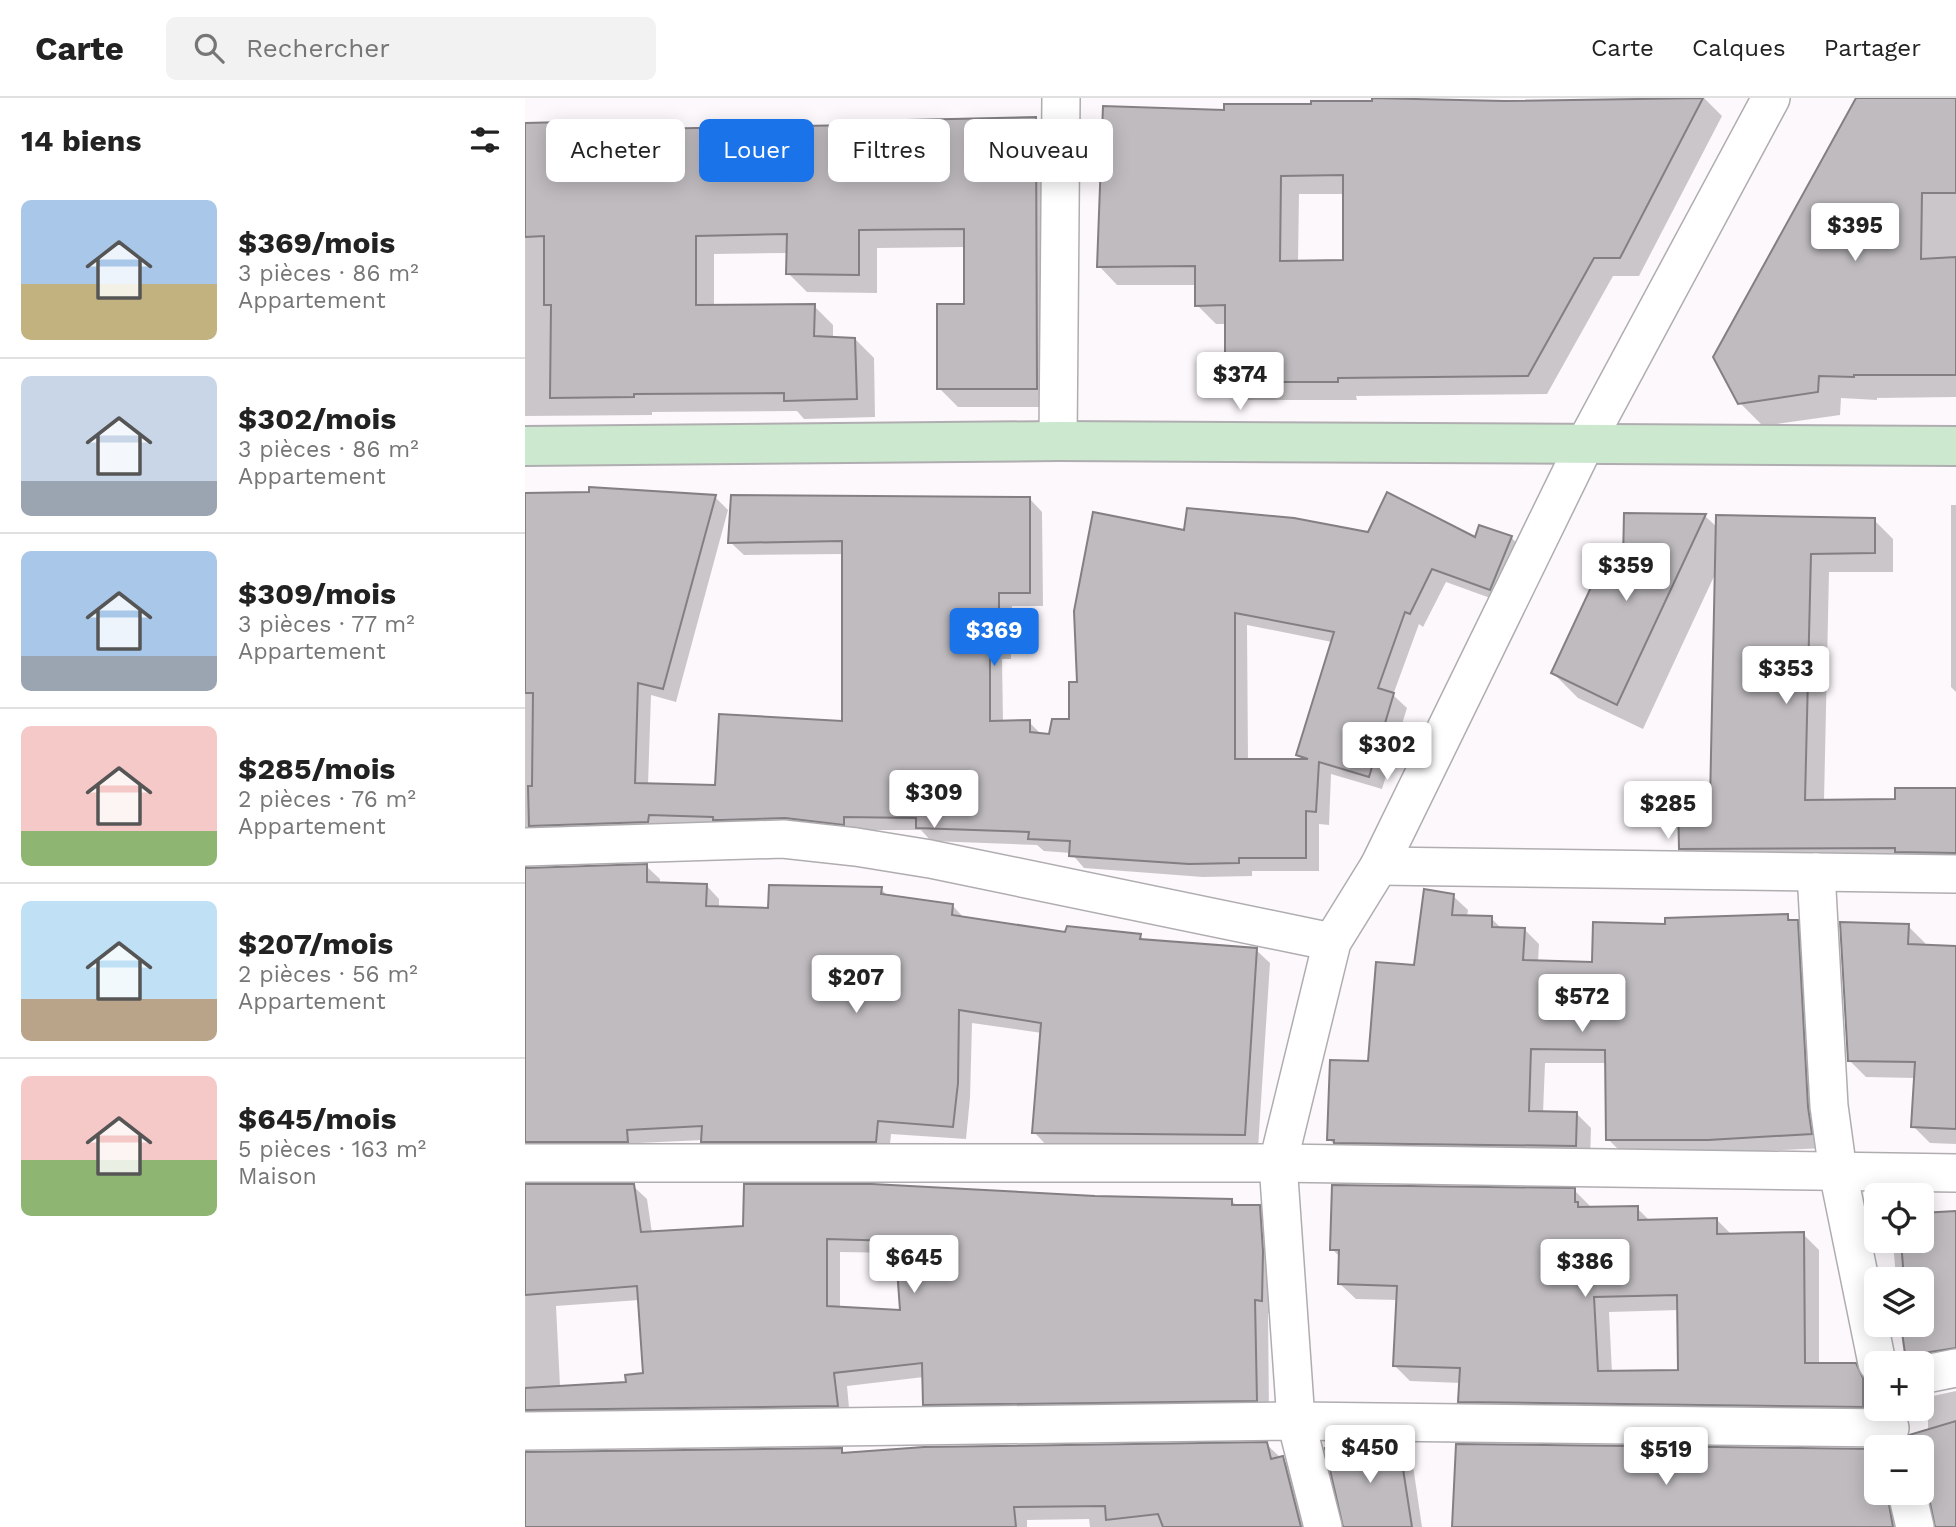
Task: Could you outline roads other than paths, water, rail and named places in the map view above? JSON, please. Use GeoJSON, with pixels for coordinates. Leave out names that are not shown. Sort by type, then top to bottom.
{"type":"FeatureCollection","features":[{"type":"Feature","properties":{"kind":"street"},"geometry":{"type":"LineString","coordinates":[[1058,441],[1061,98]]}},
{"type":"Feature","properties":{"kind":"street"},"geometry":{"type":"LineString","coordinates":[[1323,1527],[1296,1421],[1277,1163],[1332,942],[1379,866],[1585,444],[1771,98]]}},
{"type":"Feature","properties":{"kind":"street"},"geometry":{"type":"LineString","coordinates":[[525,446],[1058,441],[1956,446]]}},
{"type":"Feature","properties":{"kind":"street"},"geometry":{"type":"LineString","coordinates":[[525,847],[783,839],[856,847],[930,859],[1332,942]]}},
{"type":"Feature","properties":{"kind":"street"},"geometry":{"type":"LineString","coordinates":[[1379,866],[1956,874]]}},
{"type":"Feature","properties":{"kind":"street"},"geometry":{"type":"LineString","coordinates":[[1816,872],[1829,1106],[1838,1172],[1875,1351]]}},
{"type":"Feature","properties":{"kind":"street"},"geometry":{"type":"LineString","coordinates":[[525,1163],[1277,1163],[1956,1173]]}},
{"type":"Feature","properties":{"kind":"street"},"geometry":{"type":"LineString","coordinates":[[1934,1372],[1956,1367]]}},
{"type":"Feature","properties":{"kind":"street"},"geometry":{"type":"LineString","coordinates":[[525,1431],[1296,1421],[1890,1428]]}},
{"type":"Feature","properties":{"kind":"street"},"geometry":{"type":"LineString","coordinates":[[1909,1505],[1915,1527]]}}]}
